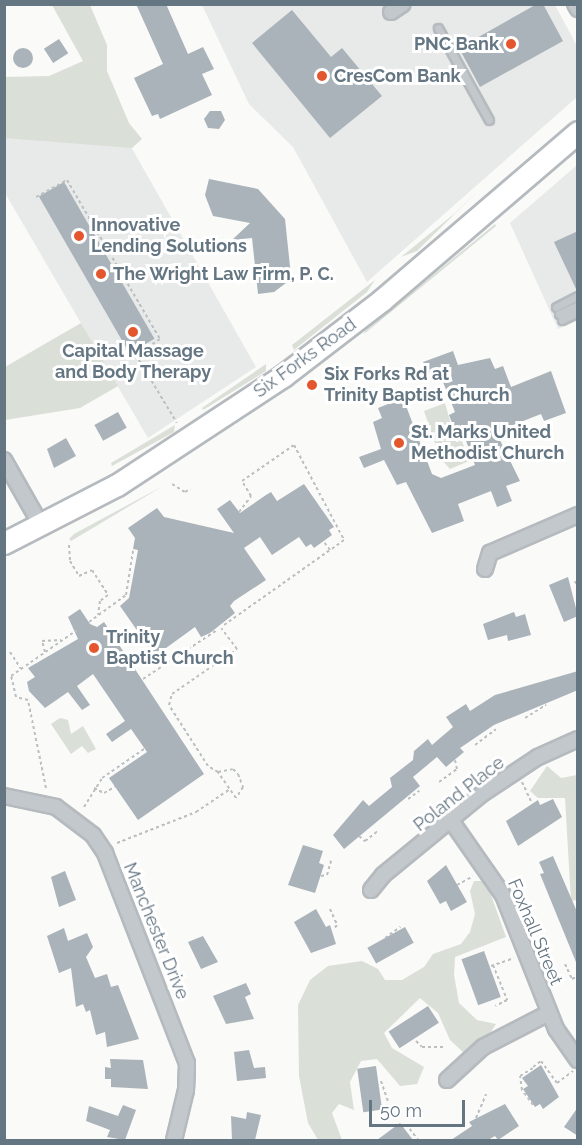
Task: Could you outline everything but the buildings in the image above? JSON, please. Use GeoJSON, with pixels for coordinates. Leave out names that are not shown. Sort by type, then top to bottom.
{"type":"FeatureCollection","features":[{"type":"Feature","properties":{"kind":"main road","name":"Six Forks Road"},"geometry":{"type":"LineString","coordinates":[[4,543],[41,525],[166,455],[299,364],[578,132]]}},
{"type":"Feature","properties":{"kind":"street"},"geometry":{"type":"LineString","coordinates":[[391,12],[403,4]]}},
{"type":"Feature","properties":{"kind":"street"},"geometry":{"type":"LineString","coordinates":[[575,4],[578,9]]}},
{"type":"Feature","properties":{"kind":"street"},"geometry":{"type":"LineString","coordinates":[[4,460],[41,525]]}},
{"type":"Feature","properties":{"kind":"street"},"geometry":{"type":"LineString","coordinates":[[485,568],[490,553],[578,515]]}},
{"type":"Feature","properties":{"kind":"street","name":"Poland Place"},"geometry":{"type":"LineString","coordinates":[[371,890],[383,875],[517,771],[578,739]]}},
{"type":"Feature","properties":{"kind":"street","name":"Manchester Drive"},"geometry":{"type":"LineString","coordinates":[[4,796],[56,807],[93,835],[105,853],[187,1064],[186,1090],[174,1140]]}},
{"type":"Feature","properties":{"kind":"street","name":"Foxhall Street"},"geometry":{"type":"LineString","coordinates":[[452,822],[485,864],[528,953],[549,1013],[578,1060]]}},
{"type":"Feature","properties":{"kind":"street"},"geometry":{"type":"LineString","coordinates":[[447,1080],[483,1047],[549,1013]]}},
{"type":"Feature","properties":{"kind":"lane"},"geometry":{"type":"LineString","coordinates":[[438,28],[489,120]]}},
{"type":"Feature","properties":{"kind":"lane"},"geometry":{"type":"LineString","coordinates":[[559,313],[578,296]]}},
{"type":"Feature","properties":{"kind":"lane"},"geometry":{"type":"LineString","coordinates":[[559,313],[578,305]]}},
{"type":"Feature","properties":{"kind":"lane"},"geometry":{"type":"LineString","coordinates":[[559,313],[578,312]]}},
{"type":"Feature","properties":{"kind":"path"},"geometry":{"type":"LineString","coordinates":[[36,197],[67,180],[160,339],[135,355],[177,423]]}},
{"type":"Feature","properties":{"kind":"path"},"geometry":{"type":"LineString","coordinates":[[224,625],[344,540],[294,445],[242,481],[250,499],[239,512]]}},
{"type":"Feature","properties":{"kind":"path"},"geometry":{"type":"LineString","coordinates":[[172,484],[185,492],[190,489]]}},
{"type":"Feature","properties":{"kind":"path"},"geometry":{"type":"LineString","coordinates":[[324,542],[330,550]]}},
{"type":"Feature","properties":{"kind":"path"},"geometry":{"type":"LineString","coordinates":[[69,545],[70,561],[79,576],[92,570],[108,595],[100,601],[98,615]]}},
{"type":"Feature","properties":{"kind":"path"},"geometry":{"type":"LineString","coordinates":[[89,622],[126,595],[134,551]]}},
{"type":"Feature","properties":{"kind":"path"},"geometry":{"type":"LineString","coordinates":[[575,581],[578,587]]}},
{"type":"Feature","properties":{"kind":"path"},"geometry":{"type":"LineString","coordinates":[[218,772],[233,769],[238,774],[243,787],[236,798],[218,772],[208,766],[168,705],[172,694],[237,649],[221,628]]}},
{"type":"Feature","properties":{"kind":"path"},"geometry":{"type":"LineString","coordinates":[[46,788],[28,700],[16,697],[11,676],[77,630]]}},
{"type":"Feature","properties":{"kind":"path"},"geometry":{"type":"LineString","coordinates":[[142,678],[217,630]]}},
{"type":"Feature","properties":{"kind":"path"},"geometry":{"type":"LineString","coordinates":[[45,652],[42,641],[62,640]]}},
{"type":"Feature","properties":{"kind":"path"},"geometry":{"type":"LineString","coordinates":[[9,652],[21,669]]}},
{"type":"Feature","properties":{"kind":"path"},"geometry":{"type":"LineString","coordinates":[[525,718],[546,705]]}},
{"type":"Feature","properties":{"kind":"path"},"geometry":{"type":"LineString","coordinates":[[476,745],[496,729]]}},
{"type":"Feature","properties":{"kind":"path"},"geometry":{"type":"LineString","coordinates":[[84,807],[94,788],[147,747]]}},
{"type":"Feature","properties":{"kind":"path"},"geometry":{"type":"LineString","coordinates":[[440,782],[457,769],[455,760]]}},
{"type":"Feature","properties":{"kind":"path"},"geometry":{"type":"LineString","coordinates":[[517,771],[531,801]]}},
{"type":"Feature","properties":{"kind":"path"},"geometry":{"type":"LineString","coordinates":[[94,788],[104,793],[115,787]]}},
{"type":"Feature","properties":{"kind":"path"},"geometry":{"type":"LineString","coordinates":[[117,843],[196,812],[229,790]]}},
{"type":"Feature","properties":{"kind":"path"},"geometry":{"type":"LineString","coordinates":[[408,799],[419,791]]}},
{"type":"Feature","properties":{"kind":"path"},"geometry":{"type":"LineString","coordinates":[[359,836],[367,840],[379,830]]}},
{"type":"Feature","properties":{"kind":"path"},"geometry":{"type":"LineString","coordinates":[[321,876],[327,875],[331,861]]}},
{"type":"Feature","properties":{"kind":"path"},"geometry":{"type":"LineString","coordinates":[[330,909],[338,925],[333,930]]}},
{"type":"Feature","properties":{"kind":"path"},"geometry":{"type":"LineString","coordinates":[[385,938],[400,927]]}},
{"type":"Feature","properties":{"kind":"path"},"geometry":{"type":"LineString","coordinates":[[495,1006],[507,1000],[492,966],[528,953]]}},
{"type":"Feature","properties":{"kind":"path"},"geometry":{"type":"LineString","coordinates":[[565,964],[572,978],[578,976]]}},
{"type":"Feature","properties":{"kind":"path"},"geometry":{"type":"LineString","coordinates":[[416,1041],[422,1047],[445,1047]]}},
{"type":"Feature","properties":{"kind":"path"},"geometry":{"type":"LineString","coordinates":[[532,1105],[522,1090],[520,1076],[542,1061],[557,1083],[578,1068]]}},
{"type":"Feature","properties":{"kind":"path"},"geometry":{"type":"LineString","coordinates":[[381,1081],[388,1101]]}},
{"type":"Feature","properties":{"kind":"path"},"geometry":{"type":"LineString","coordinates":[[476,1118],[486,1094]]}},
{"type":"Feature","properties":{"kind":"path"},"geometry":{"type":"LineString","coordinates":[[406,1124],[418,1140]]}},
{"type":"Feature","properties":{"kind":"shaded area"},"geometry":{"type":"Polygon","coordinates":[[[52,5],[90,5],[107,45],[107,71],[129,123],[142,139],[132,148],[5,138],[5,77],[49,76],[83,61],[52,5]]]}},
{"type":"Feature","properties":{"kind":"shaded area"},"geometry":{"type":"Polygon","coordinates":[[[202,5],[555,5],[577,46],[577,97],[367,282],[293,147],[249,104],[202,5]]]}},
{"type":"Feature","properties":{"kind":"shaded area"},"geometry":{"type":"Polygon","coordinates":[[[4,106],[113,115],[256,367],[148,438],[5,193],[4,106]]]}},
{"type":"Feature","properties":{"kind":"shaded area"},"geometry":{"type":"Polygon","coordinates":[[[577,165],[577,321],[558,329],[510,223],[577,165]]]}},
{"type":"Feature","properties":{"kind":"shaded area"},"geometry":{"type":"Polygon","coordinates":[[[480,189],[417,251],[401,257],[454,214],[480,189]]]}},
{"type":"Feature","properties":{"kind":"shaded area"},"geometry":{"type":"Polygon","coordinates":[[[495,224],[496,226],[364,334],[365,331],[495,224]]]}},
{"type":"Feature","properties":{"kind":"shaded area"},"geometry":{"type":"Polygon","coordinates":[[[375,280],[367,292],[294,350],[292,345],[375,280]]]}},
{"type":"Feature","properties":{"kind":"shaded area"},"geometry":{"type":"Polygon","coordinates":[[[81,323],[118,386],[80,408],[5,420],[5,367],[81,323]]]}},
{"type":"Feature","properties":{"kind":"shaded area"},"geometry":{"type":"Polygon","coordinates":[[[266,364],[266,371],[203,410],[202,408],[266,364]]]}},
{"type":"Feature","properties":{"kind":"shaded area"},"geometry":{"type":"Polygon","coordinates":[[[445,403],[456,442],[462,441],[469,461],[450,469],[440,458],[424,411],[445,403]]]}},
{"type":"Feature","properties":{"kind":"shaded area"},"geometry":{"type":"Polygon","coordinates":[[[175,425],[174,432],[112,466],[111,463],[175,425]]]}},
{"type":"Feature","properties":{"kind":"shaded area"},"geometry":{"type":"Polygon","coordinates":[[[163,486],[71,541],[69,539],[74,534],[163,486]]]}},
{"type":"Feature","properties":{"kind":"shaded area"},"geometry":{"type":"Polygon","coordinates":[[[60,718],[68,720],[71,734],[83,726],[96,749],[88,753],[82,746],[71,754],[51,724],[60,718]]]}},
{"type":"Feature","properties":{"kind":"shaded area"},"geometry":{"type":"Polygon","coordinates":[[[547,766],[561,778],[577,775],[577,900],[571,901],[565,798],[538,798],[530,791],[547,766]]]}},
{"type":"Feature","properties":{"kind":"shaded area"},"geometry":{"type":"Polygon","coordinates":[[[474,881],[486,881],[506,937],[455,957],[454,975],[459,1003],[477,1020],[496,1024],[489,1035],[465,1054],[450,1040],[438,1013],[420,998],[384,1033],[392,1048],[424,1067],[417,1084],[400,1086],[377,1059],[361,1061],[350,1082],[354,1110],[339,1104],[332,1113],[342,1140],[318,1140],[308,1123],[299,1076],[298,1005],[310,980],[328,966],[362,961],[378,969],[385,980],[402,980],[424,967],[433,954],[461,944],[470,932],[475,914],[470,891],[474,881]]]}},
{"type":"Feature","properties":{"kind":"place","name":"PNC Bank"},"geometry":{"type":"Point","coordinates":[511,44]}},
{"type":"Feature","properties":{"kind":"place","name":"CresCom Bank"},"geometry":{"type":"Point","coordinates":[322,76]}},
{"type":"Feature","properties":{"kind":"place","name":"Innovative Lending Solutions"},"geometry":{"type":"Point","coordinates":[79,236]}},
{"type":"Feature","properties":{"kind":"place","name":"The Wright Law Firm, P. C."},"geometry":{"type":"Point","coordinates":[101,274]}},
{"type":"Feature","properties":{"kind":"place","name":"Capital Massage and Body Therapy"},"geometry":{"type":"Point","coordinates":[133,332]}},
{"type":"Feature","properties":{"kind":"place","name":"Six Forks Rd at Trinity Baptist Church"},"geometry":{"type":"Point","coordinates":[312,385]}},
{"type":"Feature","properties":{"kind":"place","name":"St. Marks United Methodist Church"},"geometry":{"type":"Point","coordinates":[399,443]}},
{"type":"Feature","properties":{"kind":"place","name":"Trinity Baptist Church"},"geometry":{"type":"Point","coordinates":[94,648]}}]}
